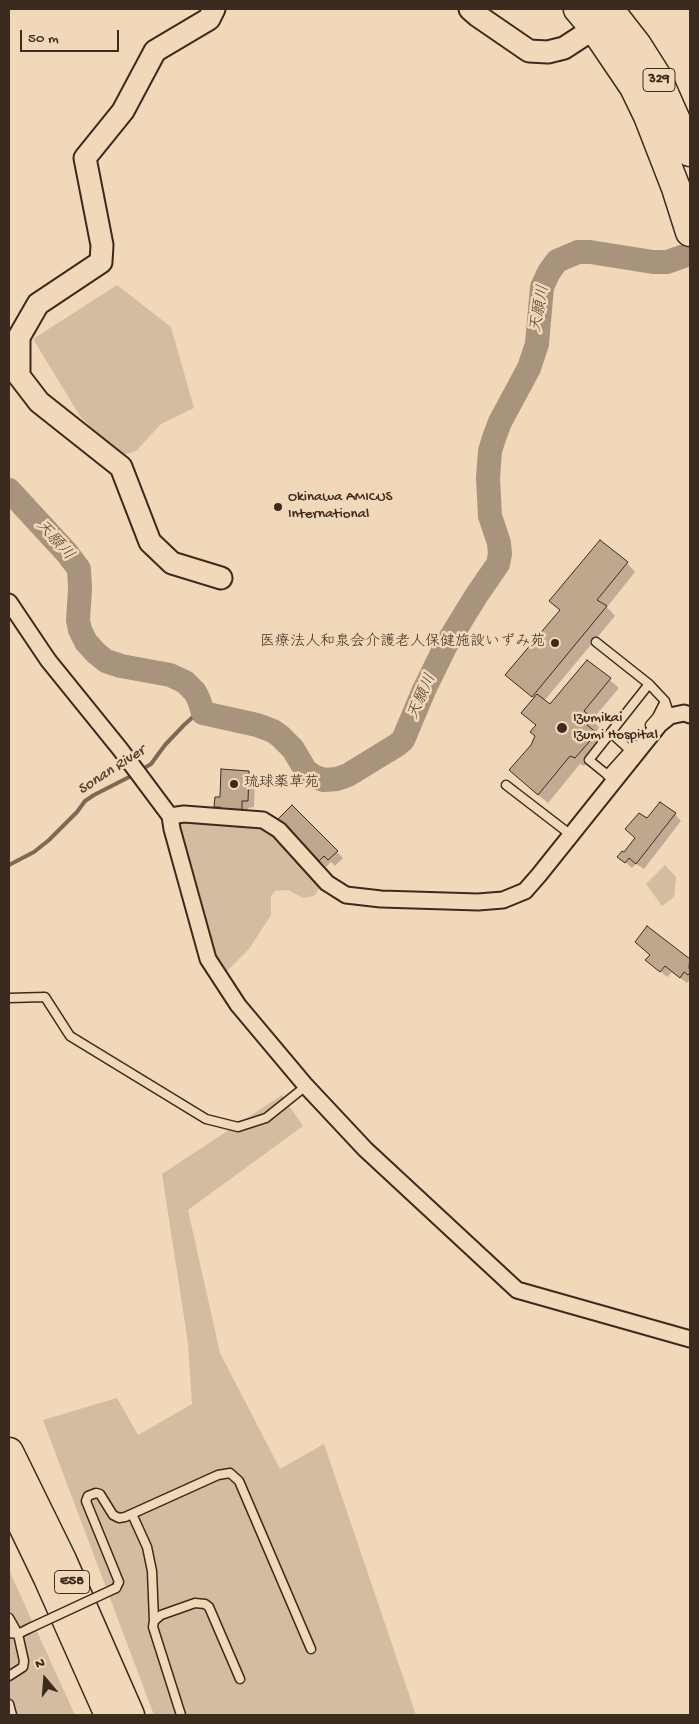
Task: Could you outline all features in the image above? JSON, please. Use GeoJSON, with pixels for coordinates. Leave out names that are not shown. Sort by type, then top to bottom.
{"type":"FeatureCollection","features":[{"type":"Feature","properties":{"kind":"highway","name":"329"},"geometry":{"type":"LineString","coordinates":[[604,14],[656,75],[690,152]]}},
{"type":"Feature","properties":{"kind":"highway","name":"329"},"geometry":{"type":"LineString","coordinates":[[604,14],[648,116],[690,230]]}},
{"type":"Feature","properties":{"kind":"highway","name":"E58"},"geometry":{"type":"LineString","coordinates":[[9,1452],[62,1560],[130,1715]]}},
{"type":"Feature","properties":{"kind":"highway","name":"E58"},"geometry":{"type":"LineString","coordinates":[[9,1497],[48,1578],[109,1715]]}},
{"type":"Feature","properties":{"kind":"street"},"geometry":{"type":"LineString","coordinates":[[214,9],[210,19],[155,52],[123,111],[85,158],[102,245],[101,262],[38,304],[19,337],[19,346],[20,376],[39,402],[121,467],[150,542],[172,562],[221,578]]}},
{"type":"Feature","properties":{"kind":"street"},"geometry":{"type":"LineString","coordinates":[[470,9],[529,51],[548,52],[564,48],[604,14]]}},
{"type":"Feature","properties":{"kind":"street"},"geometry":{"type":"LineString","coordinates":[[9,602],[14,617],[120,748],[170,816],[208,958],[238,1005],[306,1086],[365,1149],[517,1290],[690,1339]]}},
{"type":"Feature","properties":{"kind":"street"},"geometry":{"type":"LineString","coordinates":[[170,816],[184,814],[263,820],[279,830],[327,882],[346,895],[381,899],[478,902],[503,900],[524,891],[571,835],[611,778],[659,725],[670,716],[684,713],[690,715]]}},
{"type":"Feature","properties":{"kind":"lane"},"geometry":{"type":"LineString","coordinates":[[596,642],[649,684],[665,701],[670,716]]}},
{"type":"Feature","properties":{"kind":"lane"},"geometry":{"type":"LineString","coordinates":[[611,778],[589,760],[649,684]]}},
{"type":"Feature","properties":{"kind":"lane"},"geometry":{"type":"LineString","coordinates":[[611,734],[632,753],[657,717],[665,701]]}},
{"type":"Feature","properties":{"kind":"lane"},"geometry":{"type":"LineString","coordinates":[[506,785],[571,835]]}},
{"type":"Feature","properties":{"kind":"lane"},"geometry":{"type":"LineString","coordinates":[[9,998],[45,997],[70,1036],[206,1119],[238,1127],[266,1118],[306,1086]]}},
{"type":"Feature","properties":{"kind":"lane"},"geometry":{"type":"LineString","coordinates":[[9,1633],[18,1634],[116,1588],[119,1582],[86,1501],[88,1496],[96,1493],[100,1494],[113,1515],[119,1518],[132,1514],[218,1475],[230,1473],[239,1481],[311,1649]]}},
{"type":"Feature","properties":{"kind":"lane"},"geometry":{"type":"LineString","coordinates":[[132,1514],[146,1547],[152,1571],[153,1627],[182,1715]]}},
{"type":"Feature","properties":{"kind":"lane"},"geometry":{"type":"LineString","coordinates":[[154,1621],[161,1615],[189,1604],[201,1602],[205,1604],[209,1607],[240,1679]]}},
{"type":"Feature","properties":{"kind":"lane"},"geometry":{"type":"LineString","coordinates":[[9,1618],[18,1634],[24,1662],[22,1667],[9,1676]]}},
{"type":"Feature","properties":{"kind":"lane"},"geometry":{"type":"LineString","coordinates":[[9,1704],[12,1715]]}},
{"type":"Feature","properties":{"kind":"shaded area"},"geometry":{"type":"Polygon","coordinates":[[[117,285],[171,327],[194,408],[161,424],[136,451],[120,456],[80,416],[33,339],[117,285]]]}},
{"type":"Feature","properties":{"kind":"shaded area"},"geometry":{"type":"Polygon","coordinates":[[[193,820],[212,824],[248,825],[268,831],[278,837],[321,886],[314,896],[303,898],[288,890],[275,891],[271,896],[271,915],[249,949],[225,973],[213,955],[176,829],[180,821],[193,820]]]}},
{"type":"Feature","properties":{"kind":"shaded area"},"geometry":{"type":"Polygon","coordinates":[[[665,865],[676,877],[674,897],[662,906],[646,884],[665,865]]]}},
{"type":"Feature","properties":{"kind":"shaded area"},"geometry":{"type":"Polygon","coordinates":[[[282,1095],[303,1126],[188,1210],[220,1353],[280,1469],[324,1444],[416,1715],[154,1715],[43,1420],[117,1398],[138,1435],[192,1404],[188,1343],[162,1174],[282,1095]]]}},
{"type":"Feature","properties":{"kind":"shaded area"},"geometry":{"type":"Polygon","coordinates":[[[9,1570],[75,1715],[9,1715],[9,1570]]]}},
{"type":"Feature","properties":{"kind":"building","name":"医療法人和泉会介護老人保健施設いずみ苑"},"geometry":{"type":"Polygon","coordinates":[[[600,540],[628,562],[597,600],[607,606],[532,697],[505,675],[560,610],[549,601],[600,540]]]}},
{"type":"Feature","properties":{"kind":"building","name":"Izumikai Izumi Hospital"},"geometry":{"type":"Polygon","coordinates":[[[587,660],[611,678],[584,711],[591,717],[587,725],[597,733],[575,758],[570,756],[538,795],[509,770],[531,745],[535,736],[530,732],[536,725],[521,713],[537,694],[550,704],[587,660]]]}},
{"type":"Feature","properties":{"kind":"building","name":"琉球薬草苑"},"geometry":{"type":"Polygon","coordinates":[[[221,769],[249,771],[248,801],[242,801],[242,811],[221,811],[220,807],[214,807],[215,797],[220,797],[221,769]]]}},
{"type":"Feature","properties":{"kind":"building"},"geometry":{"type":"Polygon","coordinates":[[[660,802],[676,813],[636,864],[629,858],[625,863],[617,857],[622,851],[624,852],[635,838],[625,829],[639,813],[647,818],[660,802]]]}},
{"type":"Feature","properties":{"kind":"building"},"geometry":{"type":"Polygon","coordinates":[[[292,805],[338,851],[328,860],[324,856],[319,861],[278,819],[292,805]]]}},
{"type":"Feature","properties":{"kind":"building"},"geometry":{"type":"Polygon","coordinates":[[[647,926],[690,959],[690,973],[688,975],[684,972],[680,978],[665,966],[660,972],[645,960],[650,955],[635,942],[647,926]]]}},
{"type":"Feature","properties":{"kind":"waterway","name":"天願川"},"geometry":{"type":"LineString","coordinates":[[9,490],[67,553],[79,569],[78,620],[80,630],[86,642],[96,653],[106,661],[121,666],[170,675],[185,682],[195,692],[203,713],[257,725],[273,731],[293,749],[306,771],[324,780],[337,779],[348,775],[403,740],[446,645],[498,564],[500,554],[499,543],[490,516],[488,478],[490,451],[500,422],[529,368],[537,344],[542,287],[549,272],[557,261],[578,252],[590,252],[653,262],[667,262],[690,254]]}},
{"type":"Feature","properties":{"kind":"waterway","name":"Sonan River"},"geometry":{"type":"LineString","coordinates":[[141,770],[151,764],[165,745],[184,725],[194,716],[203,713]]}},
{"type":"Feature","properties":{"kind":"waterway","name":"Sonan River"},"geometry":{"type":"LineString","coordinates":[[9,865],[34,852],[49,840],[77,812],[85,801],[135,774]]}},
{"type":"Feature","properties":{"kind":"place","name":"Okinawa AMICUS International"},"geometry":{"type":"Point","coordinates":[278,507]}},
{"type":"Feature","properties":{"kind":"place","name":"医療法人和泉会介護老人保健施設いずみ苑"},"geometry":{"type":"Point","coordinates":[555,643]}},
{"type":"Feature","properties":{"kind":"place","name":"Izumikai Izumi Hospital"},"geometry":{"type":"Point","coordinates":[562,728]}},
{"type":"Feature","properties":{"kind":"place","name":"琉球薬草苑"},"geometry":{"type":"Point","coordinates":[234,784]}}]}
